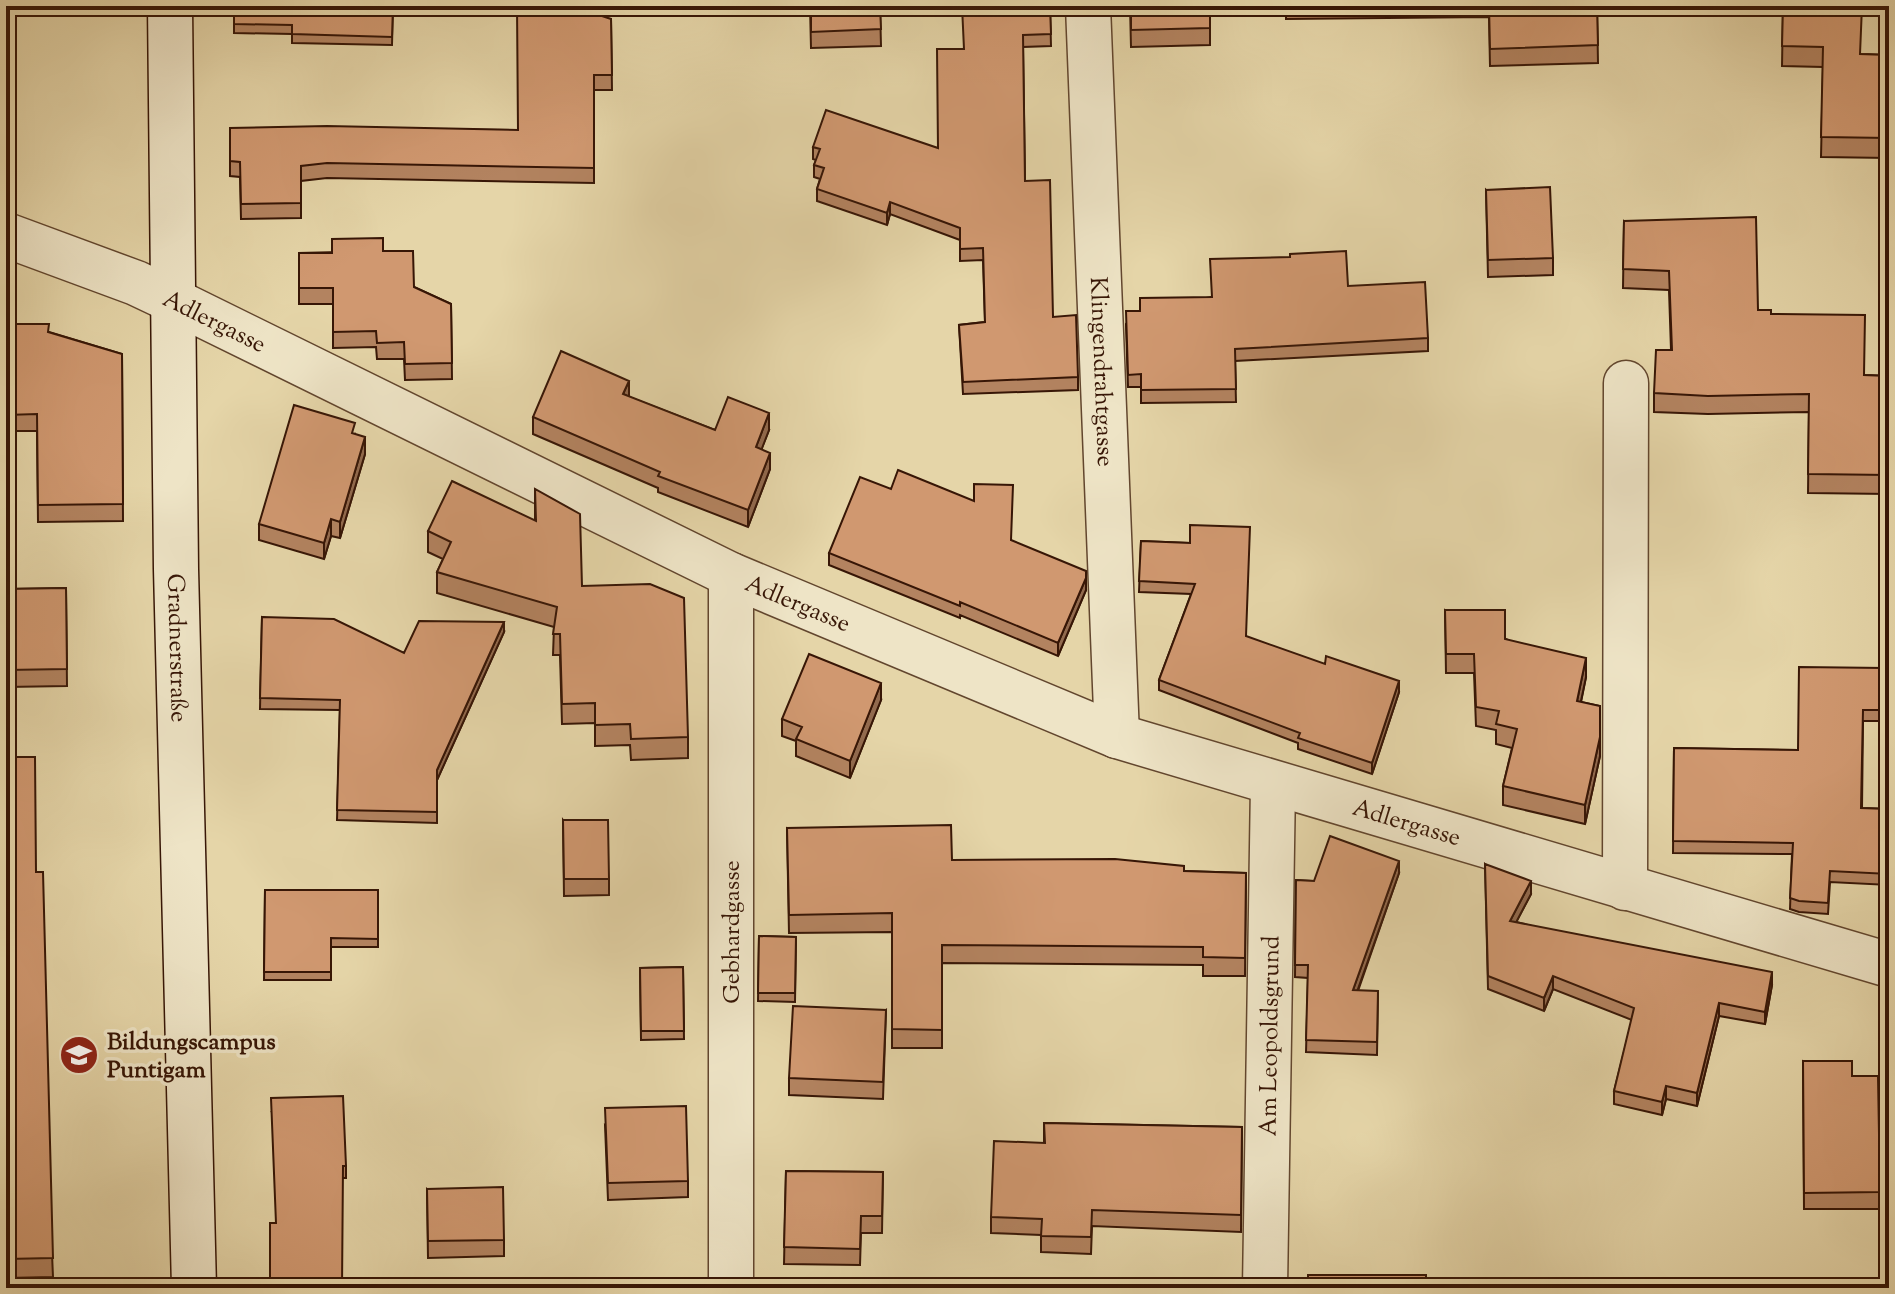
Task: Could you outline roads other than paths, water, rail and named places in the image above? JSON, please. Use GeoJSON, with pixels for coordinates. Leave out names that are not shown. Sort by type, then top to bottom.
{"type":"FeatureCollection","features":[{"type":"Feature","properties":{"kind":"street","name":"Gradnerstraße"},"geometry":{"type":"LineString","coordinates":[[170,6],[176,569],[194,1288]]}},
{"type":"Feature","properties":{"kind":"street","name":"Klingendrahtgasse"},"geometry":{"type":"LineString","coordinates":[[1088,6],[1117,736]]}},
{"type":"Feature","properties":{"kind":"street","name":"Adlergasse"},"geometry":{"type":"LineString","coordinates":[[6,235],[136,283],[731,575],[1117,736],[1889,965]]}},
{"type":"Feature","properties":{"kind":"street"},"geometry":{"type":"LineString","coordinates":[[1625,888],[1626,383]]}},
{"type":"Feature","properties":{"kind":"street","name":"Gebhardgasse"},"geometry":{"type":"LineString","coordinates":[[731,575],[731,1288]]}},
{"type":"Feature","properties":{"kind":"street","name":"Am Leopoldsgrund"},"geometry":{"type":"LineString","coordinates":[[1265,1288],[1273,784]]}},
{"type":"Feature","properties":{"kind":"place","name":"Bildungscampus Puntigam"},"geometry":{"type":"Point","coordinates":[79,1055]}}]}
